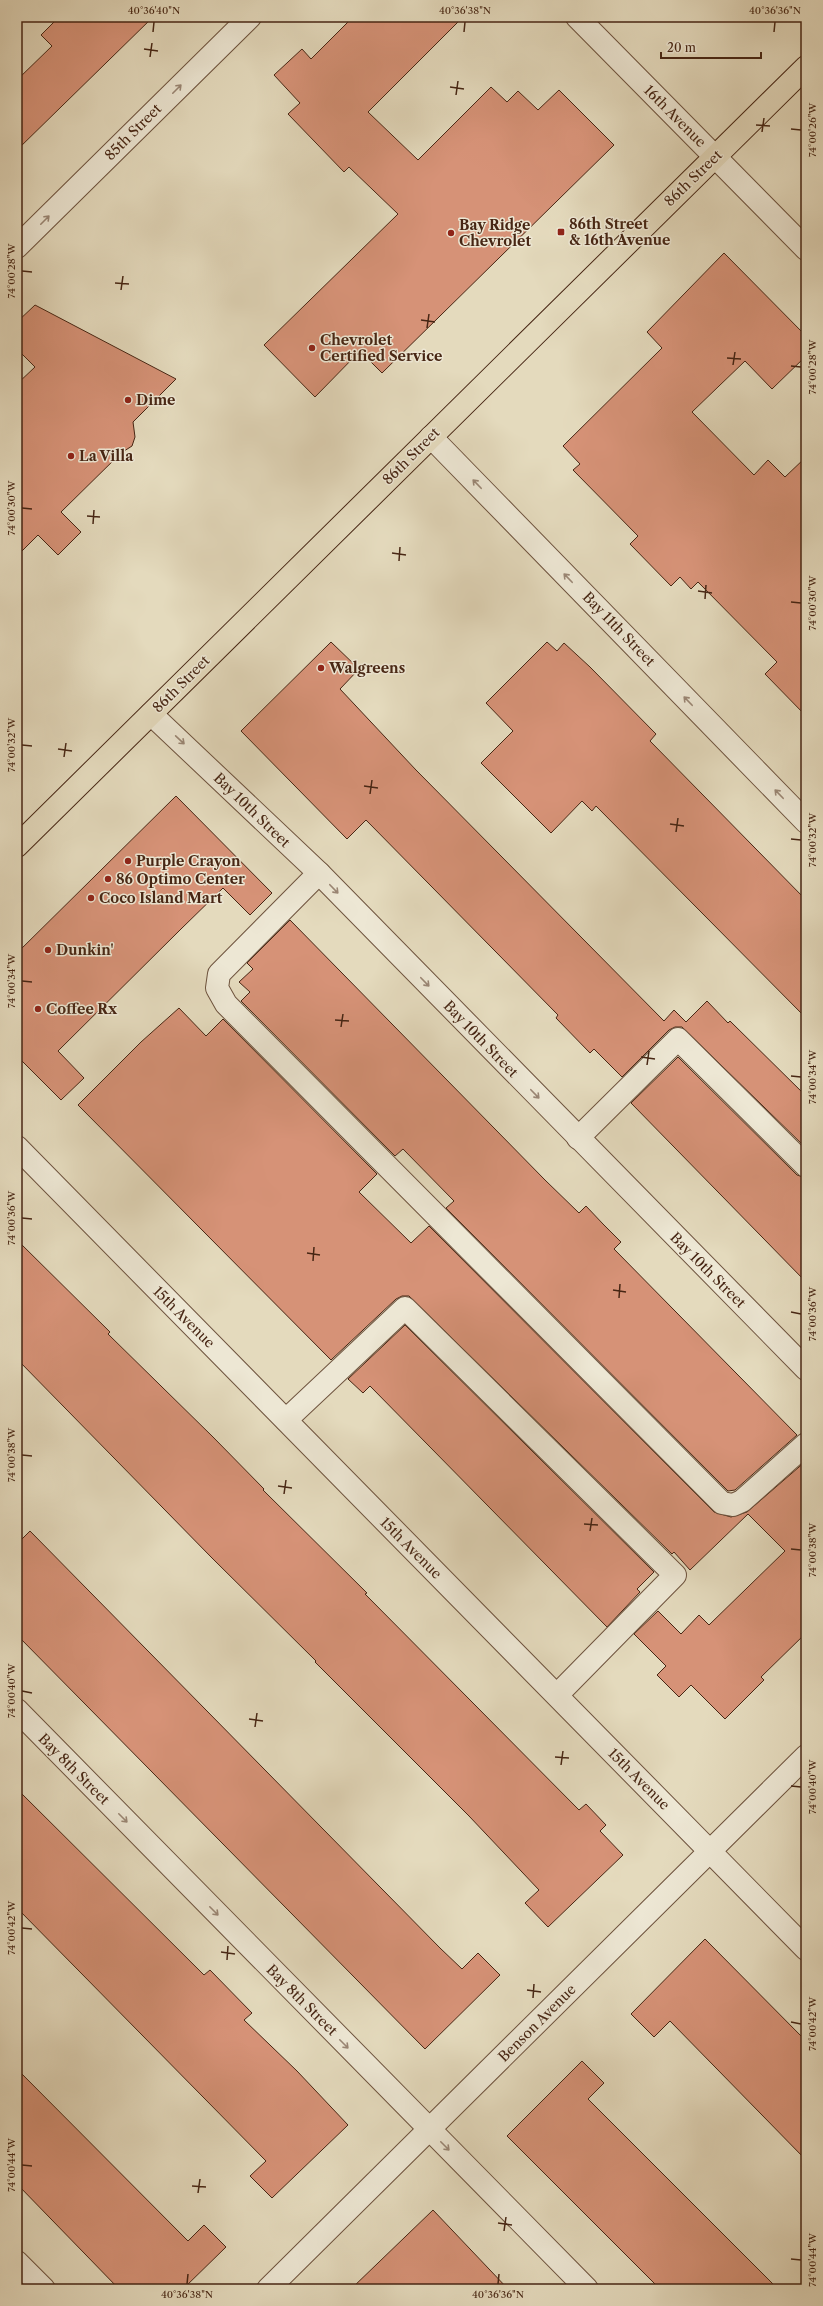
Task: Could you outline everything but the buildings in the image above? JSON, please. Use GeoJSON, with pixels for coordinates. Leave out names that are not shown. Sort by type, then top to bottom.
{"type":"FeatureCollection","features":[{"type":"Feature","properties":{"kind":"main road","name":"86th Street"},"geometry":{"type":"LineString","coordinates":[[17,846],[806,67]]}},
{"type":"Feature","properties":{"kind":"street","name":"85th Street"},"geometry":{"type":"LineString","coordinates":[[17,247],[250,17]]}},
{"type":"Feature","properties":{"kind":"street","name":"16th Avenue"},"geometry":{"type":"LineString","coordinates":[[578,17],[806,249]]}},
{"type":"Feature","properties":{"kind":"street","name":"Bay 11th Street"},"geometry":{"type":"LineString","coordinates":[[431,437],[806,822]]}},
{"type":"Feature","properties":{"kind":"street","name":"Bay 10th Street"},"geometry":{"type":"LineString","coordinates":[[151,714],[319,873],[806,1369]]}},
{"type":"Feature","properties":{"kind":"street"},"geometry":{"type":"LineString","coordinates":[[319,873],[219,974],[217,988],[226,1004],[722,1503],[732,1504],[742,1501],[806,1444]]}},
{"type":"Feature","properties":{"kind":"street"},"geometry":{"type":"LineString","coordinates":[[578,1138],[678,1039],[806,1166]]}},
{"type":"Feature","properties":{"kind":"street","name":"15th Avenue"},"geometry":{"type":"LineString","coordinates":[[17,1147],[806,1948]]}},
{"type":"Feature","properties":{"kind":"street"},"geometry":{"type":"LineString","coordinates":[[286,1420],[405,1308],[675,1575],[556,1695]]}},
{"type":"Feature","properties":{"kind":"street","name":"Bay 8th Street"},"geometry":{"type":"LineString","coordinates":[[17,1710],[587,2289]]}},
{"type":"Feature","properties":{"kind":"street","name":"Benson Avenue"},"geometry":{"type":"LineString","coordinates":[[268,2289],[709,1850],[806,1756]]}},
{"type":"Feature","properties":{"kind":"street"},"geometry":{"type":"LineString","coordinates":[[17,2262],[44,2289]]}},
{"type":"Feature","properties":{"kind":"place","name":"86th Street & 16th Avenue"},"geometry":{"type":"Point","coordinates":[561,232]}},
{"type":"Feature","properties":{"kind":"place","name":"Bay Ridge Chevrolet"},"geometry":{"type":"Point","coordinates":[451,233]}},
{"type":"Feature","properties":{"kind":"place","name":"Chevrolet Certified Service"},"geometry":{"type":"Point","coordinates":[312,348]}},
{"type":"Feature","properties":{"kind":"place","name":"Dime"},"geometry":{"type":"Point","coordinates":[128,400]}},
{"type":"Feature","properties":{"kind":"place","name":"La Villa"},"geometry":{"type":"Point","coordinates":[71,456]}},
{"type":"Feature","properties":{"kind":"place","name":"Walgreens"},"geometry":{"type":"Point","coordinates":[321,668]}},
{"type":"Feature","properties":{"kind":"place","name":"Purple Crayon"},"geometry":{"type":"Point","coordinates":[128,861]}},
{"type":"Feature","properties":{"kind":"place","name":"86 Optimo Center"},"geometry":{"type":"Point","coordinates":[108,879]}},
{"type":"Feature","properties":{"kind":"place","name":"Coco Island Mart"},"geometry":{"type":"Point","coordinates":[91,898]}},
{"type":"Feature","properties":{"kind":"place","name":"Dunkin'"},"geometry":{"type":"Point","coordinates":[48,950]}},
{"type":"Feature","properties":{"kind":"place","name":"Coffee Rx"},"geometry":{"type":"Point","coordinates":[38,1009]}}]}
